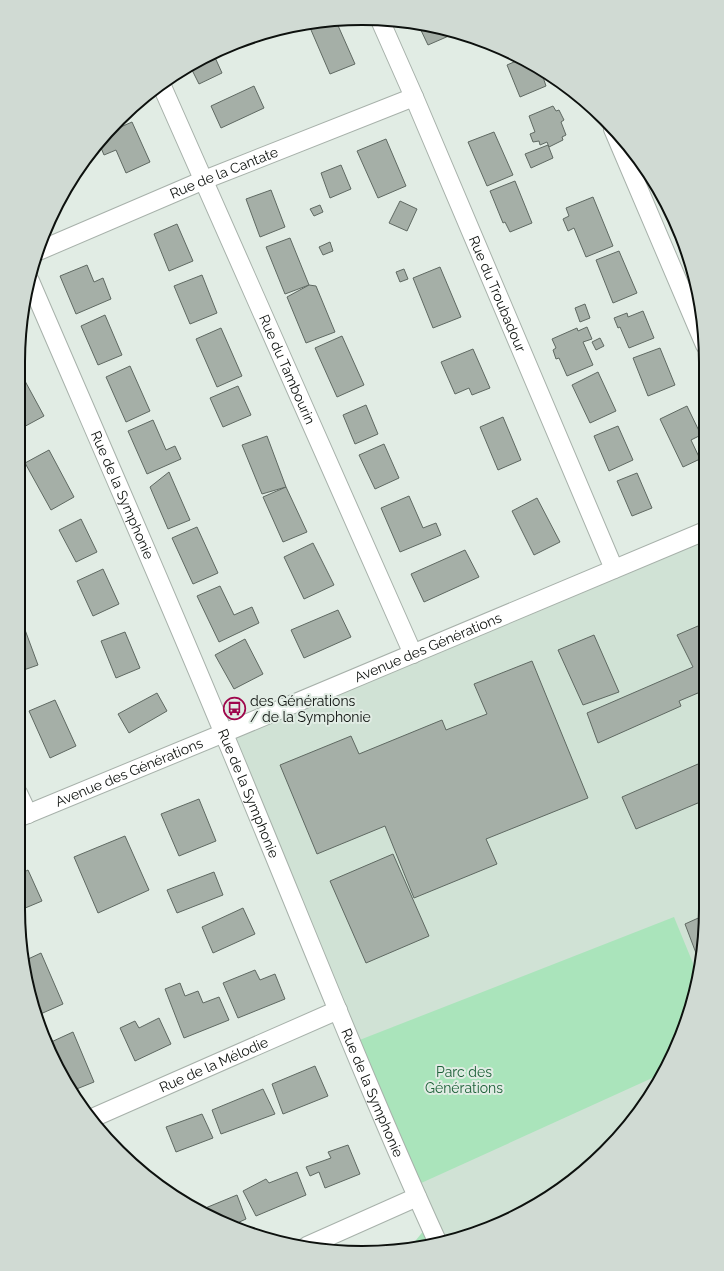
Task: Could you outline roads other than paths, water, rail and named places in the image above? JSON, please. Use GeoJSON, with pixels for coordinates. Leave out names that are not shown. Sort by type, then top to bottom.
{"type":"FeatureCollection","features":[{"type":"Feature","properties":{"kind":"street","name":"Rue du Troubadour"},"geometry":{"type":"LineString","coordinates":[[383,26],[614,569]]}},
{"type":"Feature","properties":{"kind":"street","name":"Rue du Tambourin"},"geometry":{"type":"LineString","coordinates":[[164,90],[413,654]]}},
{"type":"Feature","properties":{"kind":"street","name":"Rue de la Cantate"},"geometry":{"type":"LineString","coordinates":[[45,248],[204,180],[414,97]]}},
{"type":"Feature","properties":{"kind":"street"},"geometry":{"type":"LineString","coordinates":[[621,147],[697,325]]}},
{"type":"Feature","properties":{"kind":"street","name":"Rue de la Symphonie"},"geometry":{"type":"LineString","coordinates":[[33,288],[224,733],[338,1010],[436,1238]]}},
{"type":"Feature","properties":{"kind":"street","name":"Avenue des Générations"},"geometry":{"type":"LineString","coordinates":[[25,815],[699,534]]}},
{"type":"Feature","properties":{"kind":"street","name":"Rue de la Mélodie"},"geometry":{"type":"LineString","coordinates":[[97,1116],[338,1010]]}},
{"type":"Feature","properties":{"kind":"street"},"geometry":{"type":"LineString","coordinates":[[315,1243],[417,1197]]}},
{"type":"Feature","properties":{"kind":"place","name":"des Générations / de la Symphonie"},"geometry":{"type":"Point","coordinates":[234,709]}},
{"type":"Feature","properties":{"kind":"park label","name":"Parc des Générations"},"geometry":{"type":"Point","coordinates":[464,1080]}}]}
